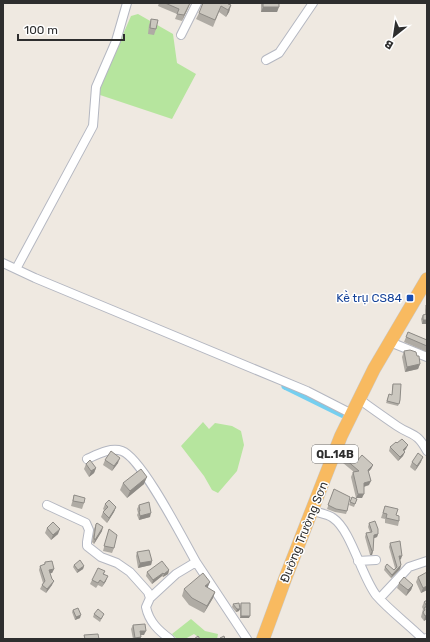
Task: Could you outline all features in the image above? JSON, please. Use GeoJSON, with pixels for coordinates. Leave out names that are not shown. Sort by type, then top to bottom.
{"type":"FeatureCollection","features":[{"type":"Feature","properties":{"kind":"highway","name":"Đường Trường Sơn"},"geometry":{"type":"LineString","coordinates":[[263,639],[285,579],[342,436],[359,399],[427,278]]}},
{"type":"Feature","properties":{"kind":"street"},"geometry":{"type":"LineString","coordinates":[[16,269],[93,126],[96,87],[116,41],[127,3]]}},
{"type":"Feature","properties":{"kind":"street"},"geometry":{"type":"LineString","coordinates":[[181,35],[197,3]]}},
{"type":"Feature","properties":{"kind":"street"},"geometry":{"type":"LineString","coordinates":[[266,60],[279,53],[313,3]]}},
{"type":"Feature","properties":{"kind":"street"},"geometry":{"type":"LineString","coordinates":[[3,263],[231,361],[307,391],[352,414]]}},
{"type":"Feature","properties":{"kind":"street"},"geometry":{"type":"LineString","coordinates":[[390,342],[427,357]]}},
{"type":"Feature","properties":{"kind":"street"},"geometry":{"type":"LineString","coordinates":[[359,399],[398,427],[424,439],[427,451]]}},
{"type":"Feature","properties":{"kind":"street"},"geometry":{"type":"LineString","coordinates":[[87,459],[103,452],[114,450],[119,450],[129,454],[152,485],[196,562],[247,639]]}},
{"type":"Feature","properties":{"kind":"street"},"geometry":{"type":"LineString","coordinates":[[46,505],[86,524],[89,530],[87,544],[89,547],[101,557],[117,563],[130,572],[148,592],[150,598]]}},
{"type":"Feature","properties":{"kind":"street"},"geometry":{"type":"LineString","coordinates":[[313,511],[333,518],[340,525],[347,535],[368,580],[380,598],[423,638],[427,638]]}},
{"type":"Feature","properties":{"kind":"street"},"geometry":{"type":"LineString","coordinates":[[358,561],[376,560]]}},
{"type":"Feature","properties":{"kind":"street"},"geometry":{"type":"LineString","coordinates":[[380,598],[409,567],[427,561]]}},
{"type":"Feature","properties":{"kind":"street"},"geometry":{"type":"LineString","coordinates":[[170,639],[157,628],[148,614],[146,607],[150,598],[176,574],[196,562]]}},
{"type":"Feature","properties":{"kind":"green space"},"geometry":{"type":"Polygon","coordinates":[[[138,14],[173,34],[177,63],[196,74],[172,119],[97,94],[131,16],[138,14]]]}},
{"type":"Feature","properties":{"kind":"green space"},"geometry":{"type":"Polygon","coordinates":[[[203,422],[209,429],[215,423],[232,426],[241,431],[244,445],[237,471],[218,493],[212,490],[204,476],[181,446],[203,422]]]}},
{"type":"Feature","properties":{"kind":"green space"},"geometry":{"type":"Polygon","coordinates":[[[191,619],[205,631],[218,634],[217,639],[201,639],[194,634],[185,639],[177,639],[172,634],[191,619]]]}},
{"type":"Feature","properties":{"kind":"building"},"geometry":{"type":"Polygon","coordinates":[[[165,3],[190,3],[184,15],[177,14],[179,9],[165,3]]]}},
{"type":"Feature","properties":{"kind":"building"},"geometry":{"type":"Polygon","coordinates":[[[203,3],[229,3],[228,4],[231,5],[228,10],[221,6],[215,20],[199,13],[203,3]]]}},
{"type":"Feature","properties":{"kind":"building"},"geometry":{"type":"Polygon","coordinates":[[[263,3],[279,3],[279,7],[263,7],[263,3]]]}},
{"type":"Feature","properties":{"kind":"building"},"geometry":{"type":"Polygon","coordinates":[[[151,19],[158,20],[156,29],[150,28],[151,19]]]}},
{"type":"Feature","properties":{"kind":"building"},"geometry":{"type":"Polygon","coordinates":[[[427,314],[427,320],[423,320],[423,315],[427,314]]]}},
{"type":"Feature","properties":{"kind":"building"},"geometry":{"type":"Polygon","coordinates":[[[408,332],[427,340],[427,346],[406,337],[408,332]]]}},
{"type":"Feature","properties":{"kind":"building"},"geometry":{"type":"Polygon","coordinates":[[[410,350],[416,352],[417,356],[419,356],[420,364],[407,367],[404,351],[410,350]]]}},
{"type":"Feature","properties":{"kind":"building"},"geometry":{"type":"Polygon","coordinates":[[[393,384],[401,384],[399,404],[387,401],[389,394],[392,395],[393,384]]]}},
{"type":"Feature","properties":{"kind":"building"},"geometry":{"type":"Polygon","coordinates":[[[402,439],[408,445],[403,450],[405,452],[400,457],[390,447],[402,439]]]}},
{"type":"Feature","properties":{"kind":"building"},"geometry":{"type":"Polygon","coordinates":[[[111,451],[120,458],[114,466],[105,460],[111,451]]]}},
{"type":"Feature","properties":{"kind":"building"},"geometry":{"type":"Polygon","coordinates":[[[418,453],[423,457],[417,466],[412,462],[418,453]]]}},
{"type":"Feature","properties":{"kind":"building"},"geometry":{"type":"Polygon","coordinates":[[[349,454],[357,461],[362,455],[373,465],[368,470],[371,481],[364,483],[364,494],[358,494],[353,472],[359,471],[345,459],[349,454]]]}},
{"type":"Feature","properties":{"kind":"building"},"geometry":{"type":"Polygon","coordinates":[[[90,460],[96,468],[91,471],[86,464],[90,460]]]}},
{"type":"Feature","properties":{"kind":"building"},"geometry":{"type":"Polygon","coordinates":[[[141,469],[147,477],[130,491],[123,483],[141,469]]]}},
{"type":"Feature","properties":{"kind":"building"},"geometry":{"type":"Polygon","coordinates":[[[334,489],[350,497],[347,511],[336,509],[328,505],[334,489]]]}},
{"type":"Feature","properties":{"kind":"building"},"geometry":{"type":"Polygon","coordinates":[[[74,495],[85,498],[84,503],[73,501],[74,495]]]}},
{"type":"Feature","properties":{"kind":"building"},"geometry":{"type":"Polygon","coordinates":[[[352,497],[357,499],[355,504],[350,502],[352,497]]]}},
{"type":"Feature","properties":{"kind":"building"},"geometry":{"type":"Polygon","coordinates":[[[109,500],[116,507],[109,518],[103,512],[108,507],[105,504],[109,500]]]}},
{"type":"Feature","properties":{"kind":"building"},"geometry":{"type":"Polygon","coordinates":[[[149,502],[151,513],[140,516],[139,505],[149,502]]]}},
{"type":"Feature","properties":{"kind":"building"},"geometry":{"type":"Polygon","coordinates":[[[385,506],[398,509],[396,515],[399,516],[399,521],[386,518],[387,514],[383,513],[385,506]]]}},
{"type":"Feature","properties":{"kind":"building"},"geometry":{"type":"Polygon","coordinates":[[[375,521],[378,534],[374,535],[372,551],[366,533],[372,532],[369,523],[375,521]]]}},
{"type":"Feature","properties":{"kind":"building"},"geometry":{"type":"Polygon","coordinates":[[[53,522],[60,529],[53,535],[47,528],[53,522]]]}},
{"type":"Feature","properties":{"kind":"building"},"geometry":{"type":"Polygon","coordinates":[[[97,523],[103,527],[95,540],[94,538],[97,523]]]}},
{"type":"Feature","properties":{"kind":"building"},"geometry":{"type":"Polygon","coordinates":[[[109,529],[117,535],[114,548],[104,546],[109,529]]]}},
{"type":"Feature","properties":{"kind":"building"},"geometry":{"type":"Polygon","coordinates":[[[400,541],[402,556],[399,556],[401,565],[392,575],[385,567],[387,564],[394,570],[397,567],[390,543],[400,541]]]}},
{"type":"Feature","properties":{"kind":"building"},"geometry":{"type":"Polygon","coordinates":[[[149,550],[152,561],[140,563],[137,552],[149,550]]]}},
{"type":"Feature","properties":{"kind":"building"},"geometry":{"type":"Polygon","coordinates":[[[80,560],[84,566],[78,570],[74,565],[80,560]]]}},
{"type":"Feature","properties":{"kind":"building"},"geometry":{"type":"Polygon","coordinates":[[[52,561],[54,569],[49,570],[54,581],[47,589],[42,585],[45,581],[40,566],[45,564],[45,562],[52,561]]]}},
{"type":"Feature","properties":{"kind":"building"},"geometry":{"type":"Polygon","coordinates":[[[162,561],[169,570],[153,580],[147,572],[162,561]]]}},
{"type":"Feature","properties":{"kind":"building"},"geometry":{"type":"Polygon","coordinates":[[[98,568],[105,571],[103,574],[108,576],[104,583],[100,580],[98,583],[92,580],[98,568]]]}},
{"type":"Feature","properties":{"kind":"building"},"geometry":{"type":"Polygon","coordinates":[[[427,572],[427,586],[423,588],[418,577],[427,572]]]}},
{"type":"Feature","properties":{"kind":"building"},"geometry":{"type":"Polygon","coordinates":[[[203,573],[210,582],[205,586],[215,592],[207,606],[192,598],[184,589],[203,573]]]}},
{"type":"Feature","properties":{"kind":"building"},"geometry":{"type":"Polygon","coordinates":[[[404,577],[413,585],[408,590],[399,583],[404,577]]]}},
{"type":"Feature","properties":{"kind":"building"},"geometry":{"type":"Polygon","coordinates":[[[239,603],[240,609],[237,609],[233,604],[239,603]]]}},
{"type":"Feature","properties":{"kind":"building"},"geometry":{"type":"Polygon","coordinates":[[[241,603],[250,603],[250,616],[241,616],[241,603]]]}},
{"type":"Feature","properties":{"kind":"building"},"geometry":{"type":"Polygon","coordinates":[[[427,606],[427,615],[425,616],[423,612],[425,610],[424,608],[427,606]]]}},
{"type":"Feature","properties":{"kind":"building"},"geometry":{"type":"Polygon","coordinates":[[[78,608],[81,615],[76,617],[73,610],[78,608]]]}},
{"type":"Feature","properties":{"kind":"building"},"geometry":{"type":"Polygon","coordinates":[[[98,609],[104,614],[101,619],[94,614],[98,609]]]}},
{"type":"Feature","properties":{"kind":"building"},"geometry":{"type":"Polygon","coordinates":[[[145,624],[146,631],[140,631],[141,637],[135,638],[133,625],[145,624]]]}},
{"type":"Feature","properties":{"kind":"building"},"geometry":{"type":"Polygon","coordinates":[[[98,634],[99,639],[85,639],[84,635],[98,634]]]}},
{"type":"Feature","properties":{"kind":"waterway"},"geometry":{"type":"LineString","coordinates":[[285,386],[350,418]]}},
{"type":"Feature","properties":{"kind":"place","name":"Kề trụ CS84"},"geometry":{"type":"Point","coordinates":[410,298]}}]}
